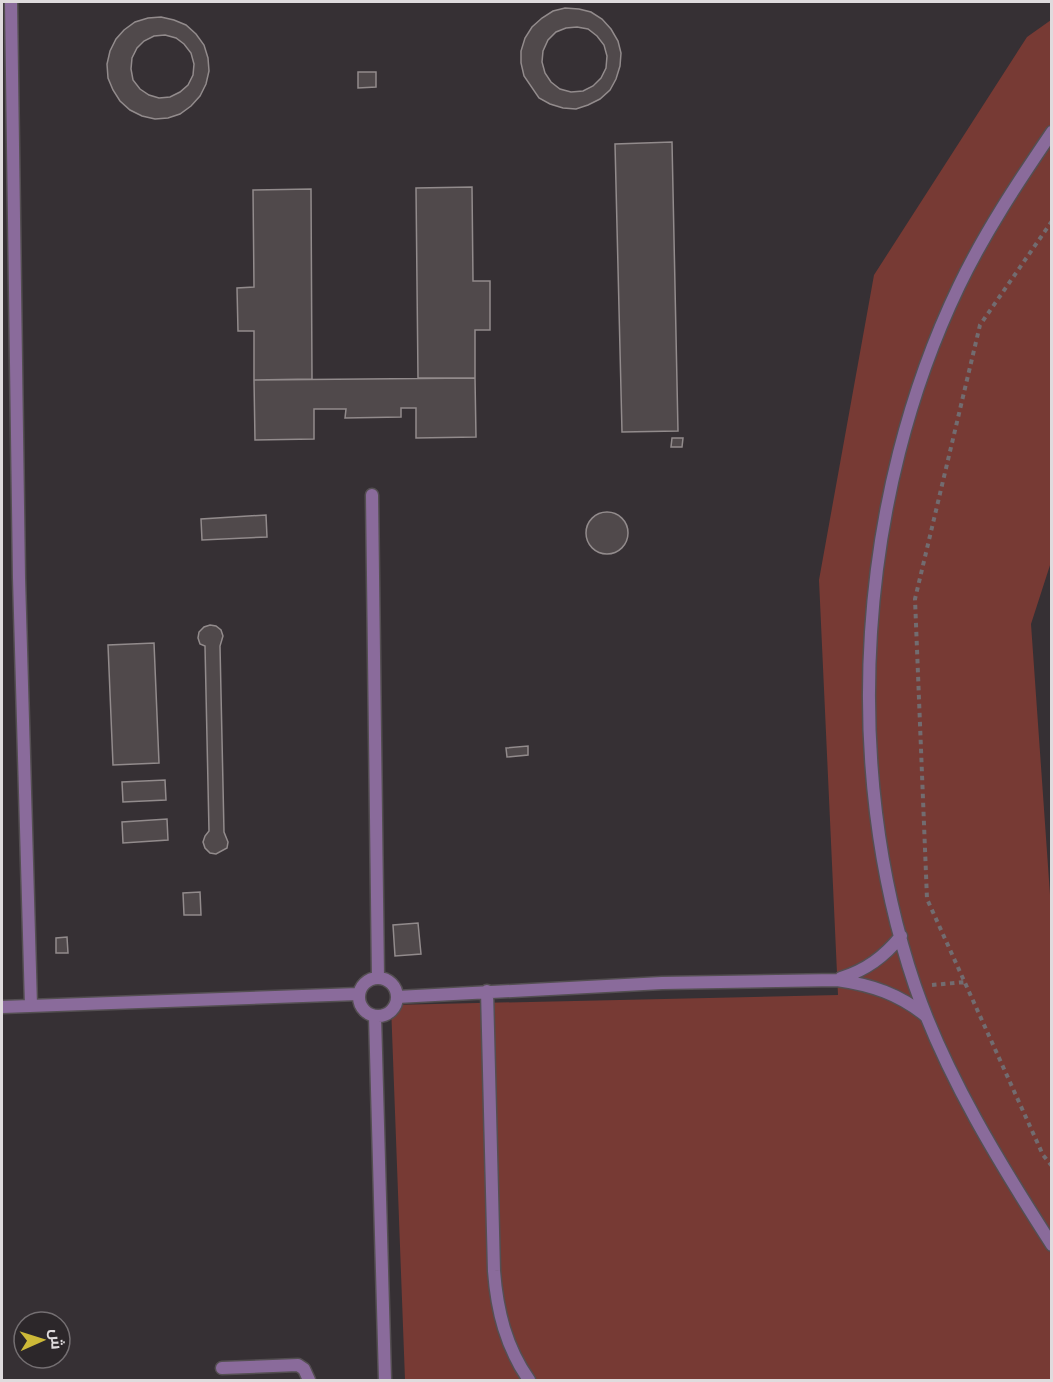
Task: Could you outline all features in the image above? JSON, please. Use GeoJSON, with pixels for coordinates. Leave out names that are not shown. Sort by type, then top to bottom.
{"type":"FeatureCollection","features":[{"type":"Feature","properties":{"kind":"lane"},"geometry":{"type":"LineString","coordinates":[[11,2],[20,578],[31,1006]]}},
{"type":"Feature","properties":{"kind":"lane"},"geometry":{"type":"LineString","coordinates":[[1052,132],[1005,201],[959,286],[922,376],[895,470],[881,543],[872,617],[870,670],[872,767],[880,841],[901,936],[916,986],[955,1079],[1003,1168],[1052,1245]]}},
{"type":"Feature","properties":{"kind":"lane"},"geometry":{"type":"LineString","coordinates":[[372,495],[378,978]]}},
{"type":"Feature","properties":{"kind":"lane"},"geometry":{"type":"LineString","coordinates":[[837,980],[873,964],[888,952],[901,936]]}},
{"type":"Feature","properties":{"kind":"lane"},"geometry":{"type":"LineString","coordinates":[[378,978],[387,980],[394,987],[397,997],[390,1011],[375,1016],[366,1012],[360,1004],[358,994],[369,980],[378,978]]}},
{"type":"Feature","properties":{"kind":"lane"},"geometry":{"type":"LineString","coordinates":[[397,997],[651,983],[837,980],[862,983],[886,990],[908,1002],[928,1017]]}},
{"type":"Feature","properties":{"kind":"lane"},"geometry":{"type":"LineString","coordinates":[[487,992],[496,1304],[505,1336],[519,1366],[529,1380]]}},
{"type":"Feature","properties":{"kind":"lane"},"geometry":{"type":"LineString","coordinates":[[2,1007],[358,994]]}},
{"type":"Feature","properties":{"kind":"lane"},"geometry":{"type":"LineString","coordinates":[[375,1016],[385,1380]]}},
{"type":"Feature","properties":{"kind":"lane"},"geometry":{"type":"LineString","coordinates":[[222,1368],[298,1365],[304,1369],[309,1380]]}},
{"type":"Feature","properties":{"kind":"path"},"geometry":{"type":"LineString","coordinates":[[1052,221],[980,325],[915,598],[927,899],[1043,1155],[1052,1166]]}},
{"type":"Feature","properties":{"kind":"path"},"geometry":{"type":"LineString","coordinates":[[916,986],[964,982]]}},
{"type":"Feature","properties":{"kind":"shaded area"},"geometry":{"type":"Polygon","coordinates":[[[1051,20],[1052,559],[1031,624],[1052,923],[1051,1380],[405,1380],[391,1005],[838,995],[819,580],[874,275],[1027,37],[1051,20]]]}},
{"type":"Feature","properties":{"kind":"building"},"geometry":{"type":"Polygon","coordinates":[[[565,8],[591,12],[611,29],[618,41],[621,53],[620,66],[610,90],[600,99],[576,109],[563,108],[539,98],[524,76],[521,51],[525,38],[532,27],[553,11],[565,8]],[[566,28],[556,32],[548,40],[543,51],[542,62],[551,82],[560,89],[571,92],[583,91],[593,86],[601,78],[606,68],[607,56],[604,45],[588,29],[566,28]]]}},
{"type":"Feature","properties":{"kind":"building"},"geometry":{"type":"Polygon","coordinates":[[[161,17],[186,25],[204,45],[208,58],[209,71],[200,96],[180,114],[168,118],[155,119],[130,110],[120,101],[108,78],[107,64],[116,39],[135,22],[161,17]],[[165,35],[154,36],[137,48],[132,58],[133,80],[149,95],[159,98],[170,97],[188,85],[193,75],[194,64],[191,53],[176,38],[165,35]]]}},
{"type":"Feature","properties":{"kind":"building"},"geometry":{"type":"Polygon","coordinates":[[[358,72],[376,72],[376,87],[358,88],[358,72]]]}},
{"type":"Feature","properties":{"kind":"building"},"geometry":{"type":"Polygon","coordinates":[[[672,142],[678,431],[622,432],[615,144],[672,142]]]}},
{"type":"Feature","properties":{"kind":"building"},"geometry":{"type":"Polygon","coordinates":[[[472,187],[473,281],[490,281],[490,330],[475,330],[475,378],[418,378],[416,188],[472,187]]]}},
{"type":"Feature","properties":{"kind":"building"},"geometry":{"type":"Polygon","coordinates":[[[311,189],[312,379],[254,380],[254,331],[238,331],[237,288],[254,287],[253,190],[311,189]]]}},
{"type":"Feature","properties":{"kind":"building"},"geometry":{"type":"Polygon","coordinates":[[[475,378],[476,437],[416,438],[416,408],[401,408],[401,417],[345,418],[346,409],[314,409],[314,439],[255,440],[254,380],[475,378]]]}},
{"type":"Feature","properties":{"kind":"building"},"geometry":{"type":"Polygon","coordinates":[[[672,438],[683,438],[682,447],[671,447],[672,438]]]}},
{"type":"Feature","properties":{"kind":"building"},"geometry":{"type":"Polygon","coordinates":[[[607,512],[615,513],[622,518],[627,525],[627,541],[622,548],[615,553],[607,554],[599,553],[592,548],[587,541],[586,533],[587,525],[592,518],[599,513],[607,512]]]}},
{"type":"Feature","properties":{"kind":"building"},"geometry":{"type":"Polygon","coordinates":[[[266,515],[267,537],[202,540],[201,519],[266,515]]]}},
{"type":"Feature","properties":{"kind":"building"},"geometry":{"type":"Polygon","coordinates":[[[210,625],[221,630],[223,636],[220,646],[224,832],[228,842],[227,848],[216,854],[210,853],[203,842],[209,831],[205,646],[200,644],[198,638],[199,632],[210,625]]]}},
{"type":"Feature","properties":{"kind":"building"},"geometry":{"type":"Polygon","coordinates":[[[154,643],[159,763],[113,765],[108,645],[154,643]]]}},
{"type":"Feature","properties":{"kind":"building"},"geometry":{"type":"Polygon","coordinates":[[[528,746],[528,755],[507,757],[506,748],[528,746]]]}},
{"type":"Feature","properties":{"kind":"building"},"geometry":{"type":"Polygon","coordinates":[[[165,780],[166,800],[123,802],[122,782],[165,780]]]}},
{"type":"Feature","properties":{"kind":"building"},"geometry":{"type":"Polygon","coordinates":[[[167,819],[168,840],[123,843],[122,822],[167,819]]]}},
{"type":"Feature","properties":{"kind":"building"},"geometry":{"type":"Polygon","coordinates":[[[200,892],[201,915],[184,915],[183,893],[200,892]]]}},
{"type":"Feature","properties":{"kind":"building"},"geometry":{"type":"Polygon","coordinates":[[[418,923],[421,954],[395,956],[393,925],[418,923]]]}},
{"type":"Feature","properties":{"kind":"building"},"geometry":{"type":"Polygon","coordinates":[[[67,937],[68,953],[56,953],[56,938],[67,937]]]}}]}
